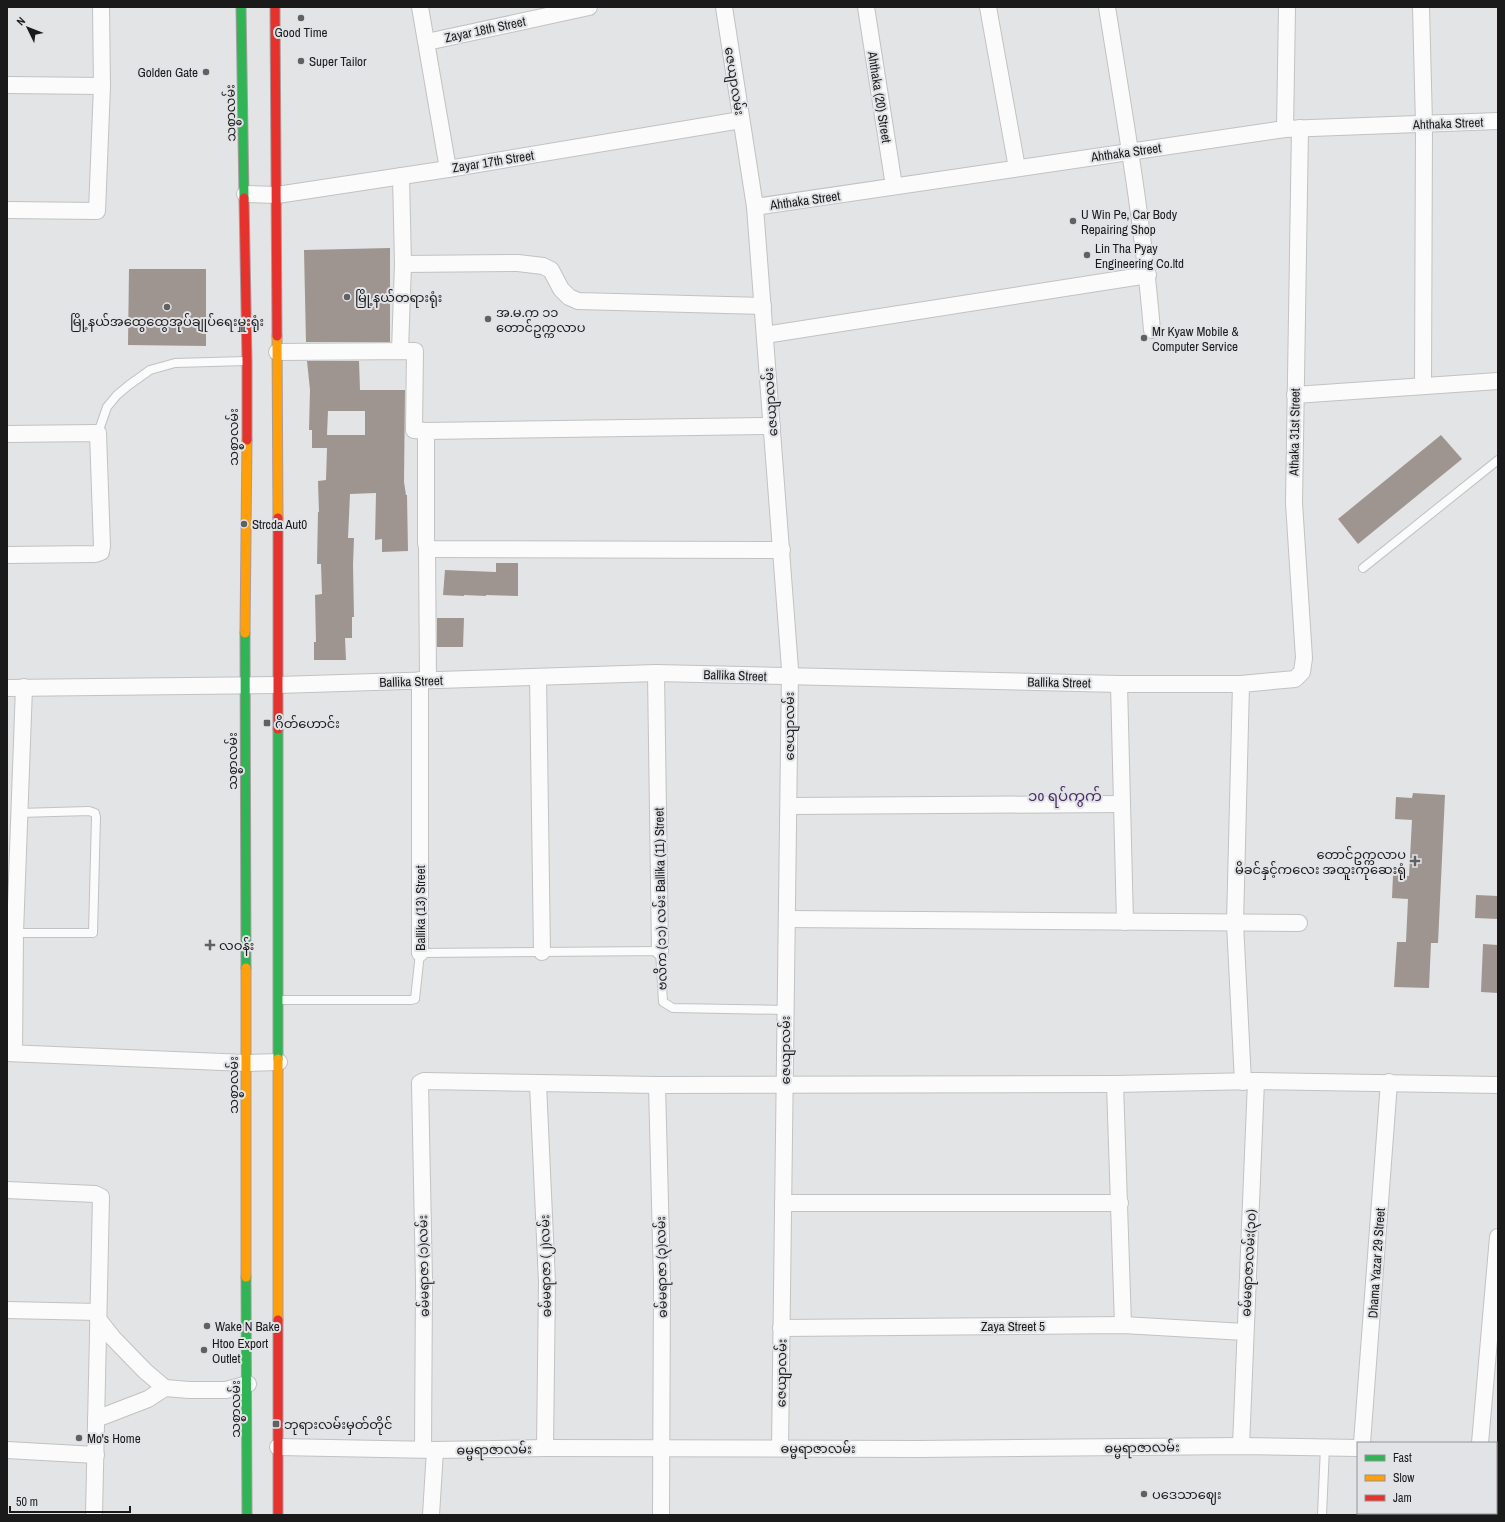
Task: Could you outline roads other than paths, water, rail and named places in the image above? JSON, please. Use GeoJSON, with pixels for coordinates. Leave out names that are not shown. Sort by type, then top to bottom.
{"type":"FeatureCollection","features":[{"type":"Feature","properties":{"kind":"main road","name":"သစ္စာလမ်း"},"geometry":{"type":"LineString","coordinates":[[241,7],[245,194],[250,308],[247,361],[245,685],[248,1515]]}},
{"type":"Feature","properties":{"kind":"main road"},"geometry":{"type":"LineString","coordinates":[[275,7],[277,195],[274,307],[277,352],[279,1000],[278,1515]]}},
{"type":"Feature","properties":{"kind":"street"},"geometry":{"type":"LineString","coordinates":[[7,210],[98,211],[102,86],[101,7]]}},
{"type":"Feature","properties":{"kind":"street"},"geometry":{"type":"LineString","coordinates":[[420,7],[448,169]]}},
{"type":"Feature","properties":{"kind":"street","name":"Zayar 18th Street"},"geometry":{"type":"LineString","coordinates":[[427,42],[589,7]]}},
{"type":"Feature","properties":{"kind":"street","name":"ဇေယျာလမ်း"},"geometry":{"type":"LineString","coordinates":[[724,7],[755,207],[790,669],[780,1448]]}},
{"type":"Feature","properties":{"kind":"street","name":"Ahthaka (20) Street"},"geometry":{"type":"LineString","coordinates":[[866,7],[894,186]]}},
{"type":"Feature","properties":{"kind":"street"},"geometry":{"type":"LineString","coordinates":[[988,7],[1017,168]]}},
{"type":"Feature","properties":{"kind":"street"},"geometry":{"type":"LineString","coordinates":[[1107,7],[1148,275],[1152,330]]}},
{"type":"Feature","properties":{"kind":"street","name":"Athaka 31st Street"},"geometry":{"type":"LineString","coordinates":[[1241,684],[1295,680],[1302,672],[1304,658],[1294,503],[1293,129],[1287,7]]}},
{"type":"Feature","properties":{"kind":"street"},"geometry":{"type":"LineString","coordinates":[[1420,7],[1424,124],[1423,386]]}},
{"type":"Feature","properties":{"kind":"street"},"geometry":{"type":"LineString","coordinates":[[7,85],[102,86]]}},
{"type":"Feature","properties":{"kind":"street","name":"Zayar 17th Street"},"geometry":{"type":"LineString","coordinates":[[245,194],[277,195],[448,169],[742,120]]}},
{"type":"Feature","properties":{"kind":"street","name":"Ahthaka Street"},"geometry":{"type":"LineString","coordinates":[[755,207],[1293,129],[1498,121]]}},
{"type":"Feature","properties":{"kind":"street"},"geometry":{"type":"LineString","coordinates":[[400,351],[403,264],[401,176]]}},
{"type":"Feature","properties":{"kind":"street"},"geometry":{"type":"LineString","coordinates":[[403,264],[518,263],[543,266],[551,270],[561,289],[569,297],[578,301],[763,306]]}},
{"type":"Feature","properties":{"kind":"street"},"geometry":{"type":"LineString","coordinates":[[765,335],[1148,275]]}},
{"type":"Feature","properties":{"kind":"street"},"geometry":{"type":"LineString","coordinates":[[277,352],[415,351],[414,430],[772,426]]}},
{"type":"Feature","properties":{"kind":"street"},"geometry":{"type":"LineString","coordinates":[[1294,394],[1498,381]]}},
{"type":"Feature","properties":{"kind":"street","name":"Ballika (13) Street"},"geometry":{"type":"LineString","coordinates":[[420,953],[427,547],[426,431]]}},
{"type":"Feature","properties":{"kind":"street"},"geometry":{"type":"LineString","coordinates":[[7,434],[98,433],[101,552],[95,554],[7,556]]}},
{"type":"Feature","properties":{"kind":"street"},"geometry":{"type":"LineString","coordinates":[[427,547],[441,549],[782,550]]}},
{"type":"Feature","properties":{"kind":"street","name":"Ballika Street"},"geometry":{"type":"LineString","coordinates":[[7,688],[278,685],[656,673],[1119,684],[1241,684]]}},
{"type":"Feature","properties":{"kind":"street","name":"ဗလိက (၁၁) လမ်း Ballika (11) Street"},"geometry":{"type":"LineString","coordinates":[[656,673],[660,952]]}},
{"type":"Feature","properties":{"kind":"street"},"geometry":{"type":"LineString","coordinates":[[538,677],[542,952]]}},
{"type":"Feature","properties":{"kind":"street"},"geometry":{"type":"LineString","coordinates":[[1119,684],[1125,922]]}},
{"type":"Feature","properties":{"kind":"street","name":"ဓမ်မရာဇာလမ်း(၃၀)"},"geometry":{"type":"LineString","coordinates":[[1241,684],[1235,923],[1250,1081],[1241,1446]]}},
{"type":"Feature","properties":{"kind":"street"},"geometry":{"type":"LineString","coordinates":[[24,687],[13,812],[11,1053],[246,1063],[279,1062]]}},
{"type":"Feature","properties":{"kind":"street"},"geometry":{"type":"LineString","coordinates":[[789,806],[1121,804]]}},
{"type":"Feature","properties":{"kind":"street"},"geometry":{"type":"LineString","coordinates":[[787,919],[1299,923]]}},
{"type":"Feature","properties":{"kind":"street","name":"ဓမ်မရာဇာ (၁)လမ်း"},"geometry":{"type":"LineString","coordinates":[[431,1515],[420,1083],[424,1080],[538,1084]]}},
{"type":"Feature","properties":{"kind":"street"},"geometry":{"type":"LineString","coordinates":[[538,1084],[1114,1084],[1250,1081],[1390,1082],[1498,1085]]}},
{"type":"Feature","properties":{"kind":"street","name":"Dhama Yazar 29 Street"},"geometry":{"type":"LineString","coordinates":[[1362,1442],[1390,1082]]}},
{"type":"Feature","properties":{"kind":"street","name":"ဓမ်မရာဇာ (၂)လမ်း"},"geometry":{"type":"LineString","coordinates":[[538,1084],[547,1282],[545,1448]]}},
{"type":"Feature","properties":{"kind":"street"},"geometry":{"type":"LineString","coordinates":[[1114,1084],[1120,1203],[1123,1325]]}},
{"type":"Feature","properties":{"kind":"street","name":"ဓမ်မရာဇာ (၃)လမ်း"},"geometry":{"type":"LineString","coordinates":[[656,1085],[662,1281],[661,1515]]}},
{"type":"Feature","properties":{"kind":"street"},"geometry":{"type":"LineString","coordinates":[[7,1190],[95,1194],[101,1196],[94,1515]]}},
{"type":"Feature","properties":{"kind":"street"},"geometry":{"type":"LineString","coordinates":[[783,1203],[1120,1203]]}},
{"type":"Feature","properties":{"kind":"street"},"geometry":{"type":"LineString","coordinates":[[1480,1442],[1498,1236]]}},
{"type":"Feature","properties":{"kind":"street"},"geometry":{"type":"LineString","coordinates":[[7,1310],[98,1316]]}},
{"type":"Feature","properties":{"kind":"street"},"geometry":{"type":"LineString","coordinates":[[98,1316],[112,1338],[145,1371],[165,1388],[189,1390],[226,1390],[248,1384]]}},
{"type":"Feature","properties":{"kind":"street","name":"Zaya Street 5"},"geometry":{"type":"LineString","coordinates":[[781,1328],[1123,1325],[1245,1332]]}},
{"type":"Feature","properties":{"kind":"street"},"geometry":{"type":"LineString","coordinates":[[96,1419],[148,1399],[165,1388]]}},
{"type":"Feature","properties":{"kind":"street","name":"ဓမ္မရာဇာလမ်း"},"geometry":{"type":"LineString","coordinates":[[278,1447],[429,1450],[545,1448],[926,1449],[1241,1446],[1357,1448]]}},
{"type":"Feature","properties":{"kind":"street"},"geometry":{"type":"LineString","coordinates":[[7,1450],[96,1454]]}},
{"type":"Feature","properties":{"kind":"lane"},"geometry":{"type":"LineString","coordinates":[[98,433],[108,407],[117,395],[150,370],[175,363],[247,361]]}},
{"type":"Feature","properties":{"kind":"lane"},"geometry":{"type":"LineString","coordinates":[[1362,568],[1498,460]]}},
{"type":"Feature","properties":{"kind":"lane"},"geometry":{"type":"LineString","coordinates":[[11,933],[94,933],[96,817],[95,813],[89,811],[13,812]]}},
{"type":"Feature","properties":{"kind":"lane"},"geometry":{"type":"LineString","coordinates":[[420,953],[660,952]]}},
{"type":"Feature","properties":{"kind":"lane","name":"ဗလိက (၁၁) လမ်း Ballika (11) Street"},"geometry":{"type":"LineString","coordinates":[[660,952],[663,1002],[667,1006],[673,1008],[785,1010]]}},
{"type":"Feature","properties":{"kind":"lane","name":"Ballika (13) Street"},"geometry":{"type":"LineString","coordinates":[[279,1000],[415,999],[417,994],[420,953]]}},
{"type":"Feature","properties":{"kind":"lane"},"geometry":{"type":"LineString","coordinates":[[1322,1515],[1325,1447]]}},
{"type":"Feature","properties":{"kind":"place","name":"Good Time"},"geometry":{"type":"Point","coordinates":[301,18]}},
{"type":"Feature","properties":{"kind":"place","name":"Super Tailor"},"geometry":{"type":"Point","coordinates":[301,61]}},
{"type":"Feature","properties":{"kind":"place","name":"Golden Gate"},"geometry":{"type":"Point","coordinates":[206,72]}},
{"type":"Feature","properties":{"kind":"place","name":"U Win Pe, Car Body Repairing Shop"},"geometry":{"type":"Point","coordinates":[1073,221]}},
{"type":"Feature","properties":{"kind":"place","name":"Lin Tha Pyay Engineering Co.ltd"},"geometry":{"type":"Point","coordinates":[1087,255]}},
{"type":"Feature","properties":{"kind":"place","name":"မြို့နယ်တရားရုံး"},"geometry":{"type":"Point","coordinates":[347,297]}},
{"type":"Feature","properties":{"kind":"place","name":"မြို့နယ်အထွေထွေအုပ်ချုပ်ရေးမှူးရုံး"},"geometry":{"type":"Point","coordinates":[167,307]}},
{"type":"Feature","properties":{"kind":"place","name":"အ.မ.က ၁၁ တောင်ဥက္ကလာပ"},"geometry":{"type":"Point","coordinates":[488,319]}},
{"type":"Feature","properties":{"kind":"place","name":"Mr Kyaw Mobile & Computer Service"},"geometry":{"type":"Point","coordinates":[1144,338]}},
{"type":"Feature","properties":{"kind":"place","name":"Strcda Aut0"},"geometry":{"type":"Point","coordinates":[244,524]}},
{"type":"Feature","properties":{"kind":"place","name":"ဂိတ်ဟောင်း"},"geometry":{"type":"Point","coordinates":[267,723]}},
{"type":"Feature","properties":{"kind":"place","name":"တောင်ဥက္ကလာပ မိခင်နှင့်ကလေး အထူးကုဆေးရုံ"},"geometry":{"type":"Point","coordinates":[1415,861]}},
{"type":"Feature","properties":{"kind":"place","name":"လဝန်း"},"geometry":{"type":"Point","coordinates":[210,945]}},
{"type":"Feature","properties":{"kind":"place","name":"Wake N Bake"},"geometry":{"type":"Point","coordinates":[207,1326]}},
{"type":"Feature","properties":{"kind":"place","name":"Htoo Export Outlet"},"geometry":{"type":"Point","coordinates":[204,1350]}},
{"type":"Feature","properties":{"kind":"place","name":"ဘုရားလမ်းမှတ်တိုင်"},"geometry":{"type":"Point","coordinates":[276,1424]}},
{"type":"Feature","properties":{"kind":"place","name":"Mo's Home"},"geometry":{"type":"Point","coordinates":[79,1438]}},
{"type":"Feature","properties":{"kind":"place","name":"ပဒေသာဈေး"},"geometry":{"type":"Point","coordinates":[1144,1494]}},
{"type":"Feature","properties":{"kind":"district","name":"၁o ရပ်ကွက်"},"geometry":{"type":"Point","coordinates":[1065,796]}}]}
